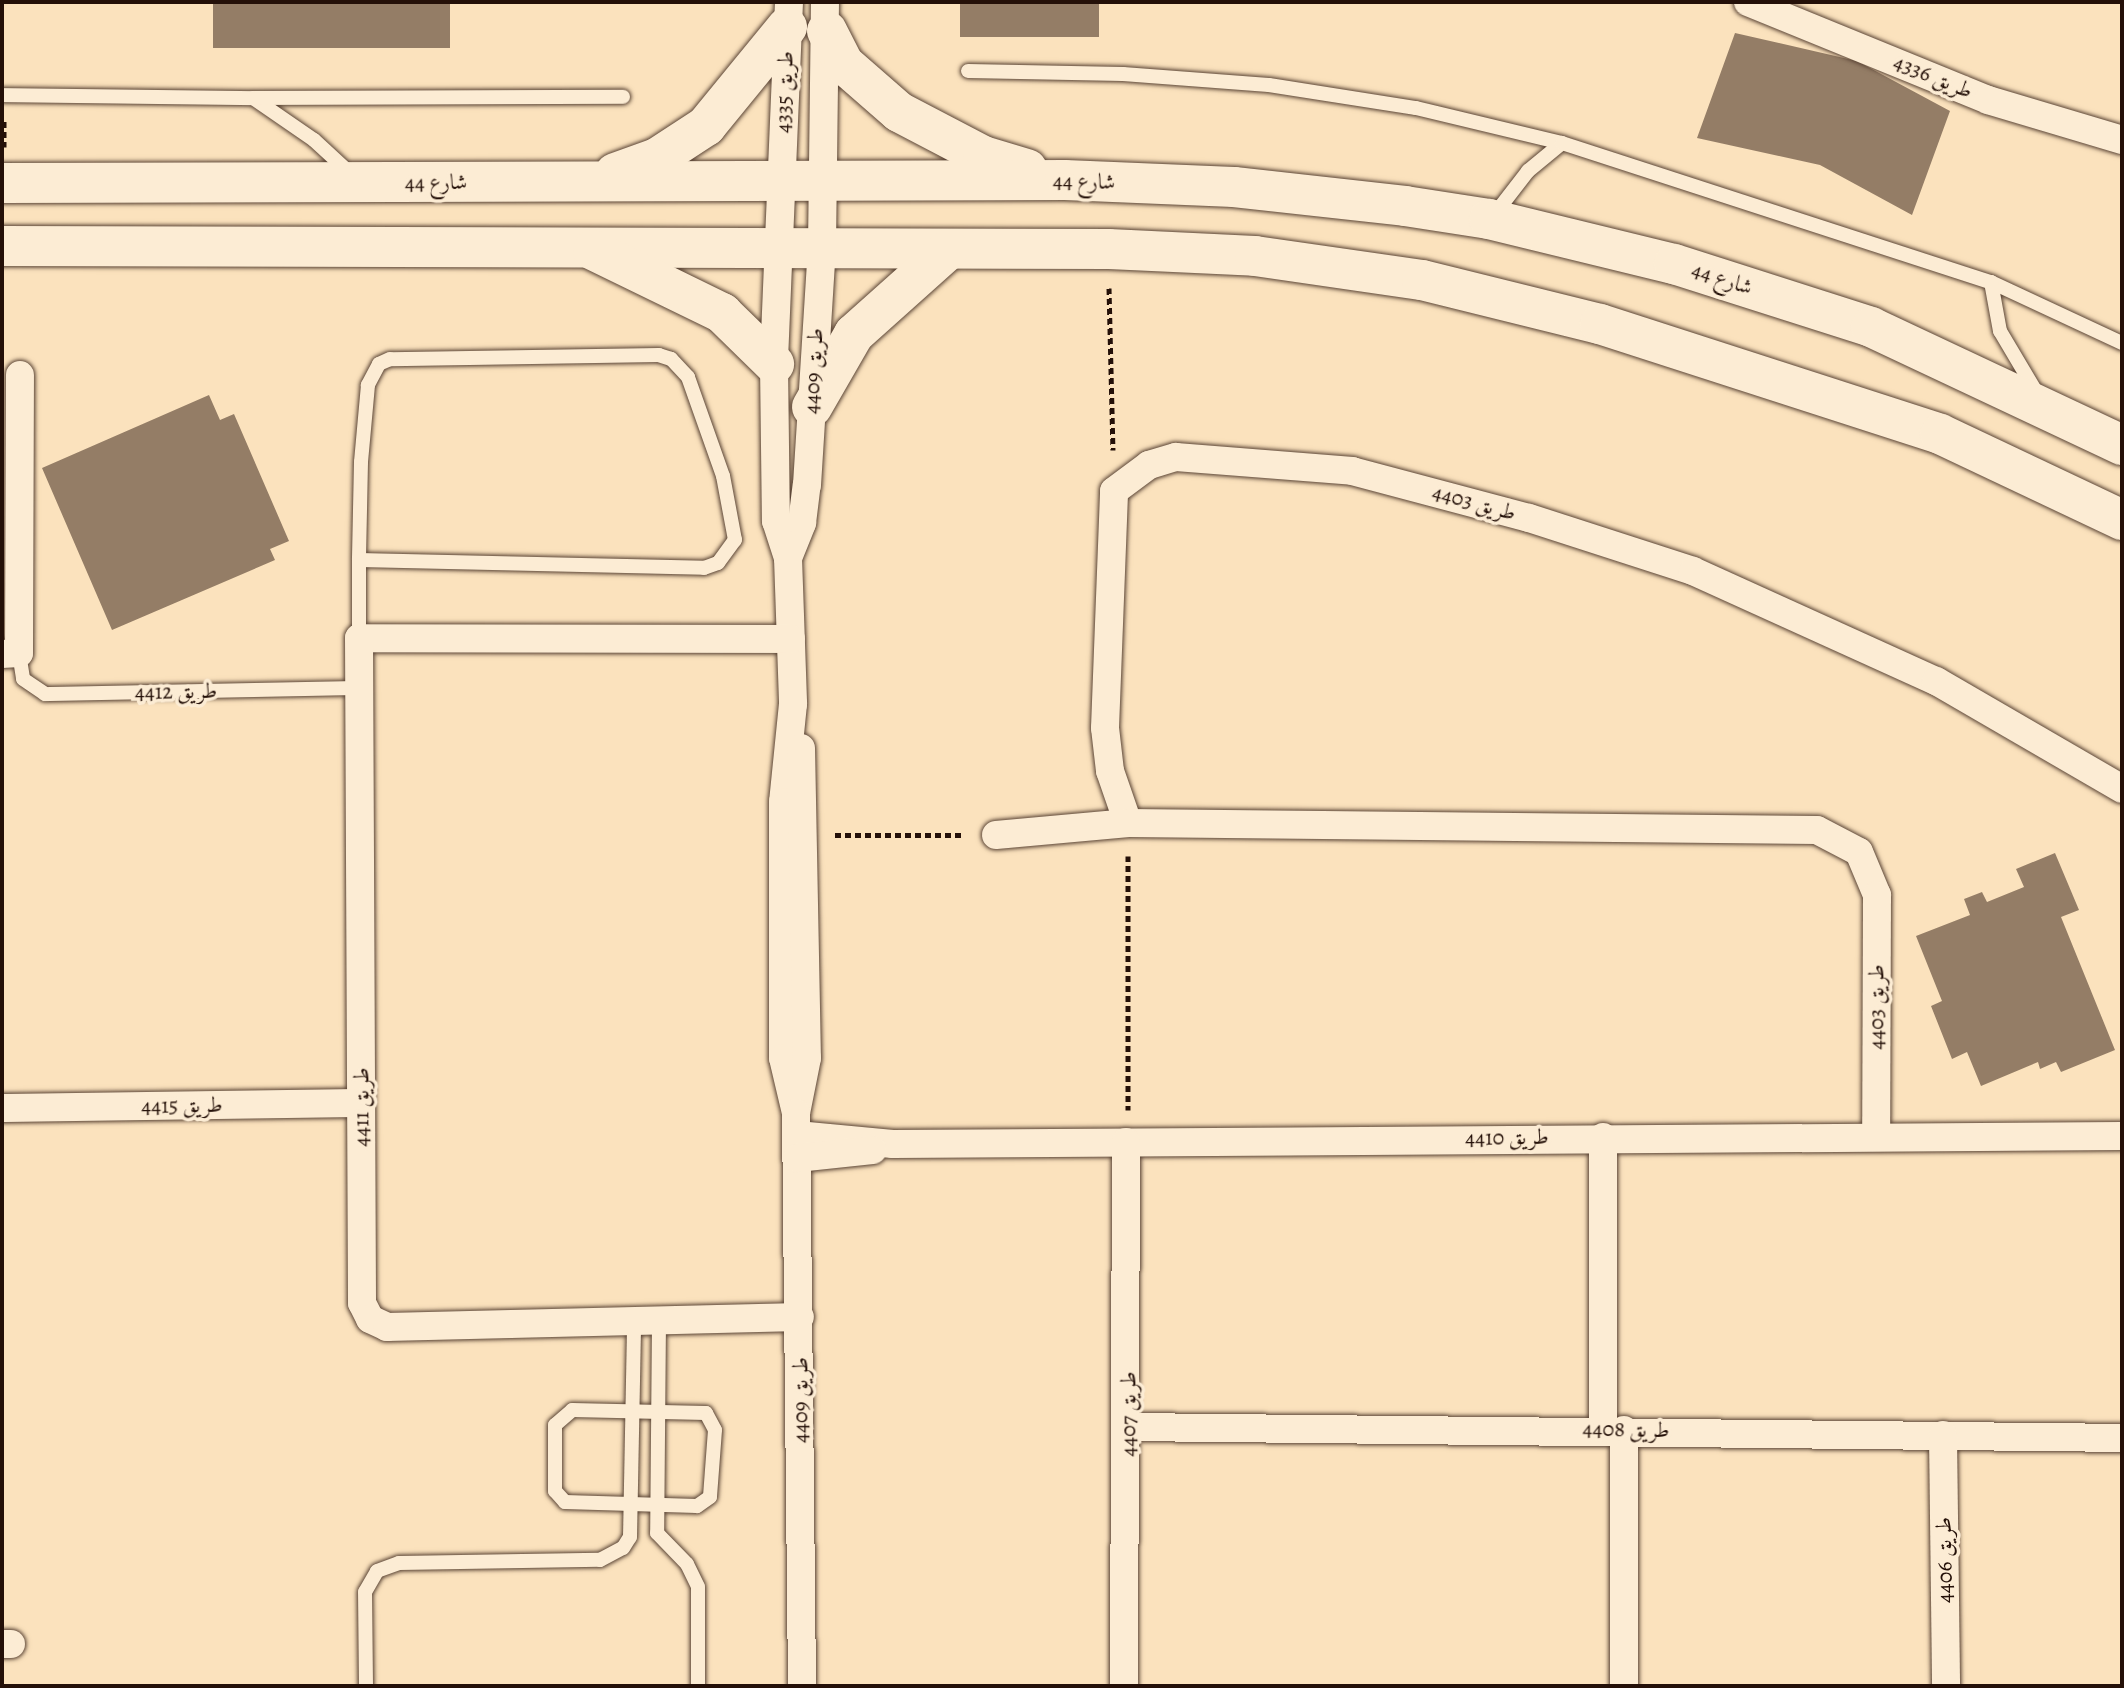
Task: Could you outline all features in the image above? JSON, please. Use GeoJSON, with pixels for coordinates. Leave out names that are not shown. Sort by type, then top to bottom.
{"type":"FeatureCollection","features":[{"type":"Feature","properties":{"kind":"main road"},"geometry":{"type":"LineString","coordinates":[[590,182],[657,158],[693,137],[732,98],[788,15]]}},
{"type":"Feature","properties":{"kind":"main road"},"geometry":{"type":"LineString","coordinates":[[826,16],[844,64],[899,112],[983,156],[1065,180]]}},
{"type":"Feature","properties":{"kind":"main road","name":"شارع 44"},"geometry":{"type":"LineString","coordinates":[[2,183],[361,185],[1065,180],[1234,187],[1489,219],[1674,264],[1871,327],[2062,414],[2122,445]]}},
{"type":"Feature","properties":{"kind":"main road"},"geometry":{"type":"LineString","coordinates":[[582,245],[722,313],[774,364]]}},
{"type":"Feature","properties":{"kind":"main road"},"geometry":{"type":"LineString","coordinates":[[2,246],[582,245],[1109,249],[1255,256],[1407,278],[1600,324],[1940,434],[2122,520]]}},
{"type":"Feature","properties":{"kind":"main road"},"geometry":{"type":"LineString","coordinates":[[812,407],[854,334],[949,249]]}},
{"type":"Feature","properties":{"kind":"street","name":"طريق 4336"},"geometry":{"type":"LineString","coordinates":[[1748,2],[1988,100],[2122,140]]}},
{"type":"Feature","properties":{"kind":"street","name":"طريق 4335"},"geometry":{"type":"LineString","coordinates":[[781,182],[788,15]]}},
{"type":"Feature","properties":{"kind":"street","name":"طريق 4335"},"geometry":{"type":"LineString","coordinates":[[824,182],[826,16]]}},
{"type":"Feature","properties":{"kind":"street","name":"طريق 4409"},"geometry":{"type":"LineString","coordinates":[[781,182],[774,364],[776,521],[788,558],[793,704],[783,802],[783,1058],[797,1135]]}},
{"type":"Feature","properties":{"kind":"street","name":"طريق 4409"},"geometry":{"type":"LineString","coordinates":[[788,558],[802,523],[812,407],[824,182]]}},
{"type":"Feature","properties":{"kind":"street","name":"طريق 4412"},"geometry":{"type":"LineString","coordinates":[[10,654],[20,375]]}},
{"type":"Feature","properties":{"kind":"street","name":"طريق 4403"},"geometry":{"type":"LineString","coordinates":[[1114,491],[1149,465],[1176,457],[1201,458],[1352,471],[1529,518],[1693,571],[1936,681],[2122,789]]}},
{"type":"Feature","properties":{"kind":"street"},"geometry":{"type":"LineString","coordinates":[[1114,491],[1105,728],[1110,771],[1128,823]]}},
{"type":"Feature","properties":{"kind":"street"},"geometry":{"type":"LineString","coordinates":[[359,638],[791,639]]}},
{"type":"Feature","properties":{"kind":"street","name":"طريق 4411"},"geometry":{"type":"LineString","coordinates":[[359,638],[362,688],[362,1303],[370,1319],[387,1327],[800,1317]]}},
{"type":"Feature","properties":{"kind":"street","name":"طريق 4409"},"geometry":{"type":"LineString","coordinates":[[793,704],[801,748],[806,835],[807,1058],[797,1135],[802,1686]]}},
{"type":"Feature","properties":{"kind":"street","name":"طريق 4403"},"geometry":{"type":"LineString","coordinates":[[996,835],[1128,823],[1600,825],[1817,830],[1837,837],[1859,852],[1877,895],[1876,1134]]}},
{"type":"Feature","properties":{"kind":"street","name":"طريق 4415"},"geometry":{"type":"LineString","coordinates":[[2,1108],[361,1103]]}},
{"type":"Feature","properties":{"kind":"street","name":"طريق 4410"},"geometry":{"type":"LineString","coordinates":[[797,1135],[851,1155],[893,1144],[1876,1134],[2122,1136]]}},
{"type":"Feature","properties":{"kind":"street"},"geometry":{"type":"LineString","coordinates":[[1603,1137],[1624,1686]]}},
{"type":"Feature","properties":{"kind":"street","name":"طريق 4407"},"geometry":{"type":"LineString","coordinates":[[1124,1686],[1129,1427],[1126,1142]]}},
{"type":"Feature","properties":{"kind":"street","name":"طريق 4408"},"geometry":{"type":"LineString","coordinates":[[1129,1427],[2122,1438]]}},
{"type":"Feature","properties":{"kind":"street","name":"طريق 4406"},"geometry":{"type":"LineString","coordinates":[[1943,1435],[1946,1686]]}},
{"type":"Feature","properties":{"kind":"lane"},"geometry":{"type":"LineString","coordinates":[[968,71],[1123,74],[1269,85],[1416,108],[1562,143],[1991,282],[2122,343]]}},
{"type":"Feature","properties":{"kind":"lane"},"geometry":{"type":"LineString","coordinates":[[2,95],[623,97]]}},
{"type":"Feature","properties":{"kind":"lane"},"geometry":{"type":"LineString","coordinates":[[253,98],[314,140],[361,185]]}},
{"type":"Feature","properties":{"kind":"lane"},"geometry":{"type":"LineString","coordinates":[[1489,219],[1528,171],[1562,143]]}},
{"type":"Feature","properties":{"kind":"lane"},"geometry":{"type":"LineString","coordinates":[[1991,282],[2010,355],[2042,397],[2062,414]]}},
{"type":"Feature","properties":{"kind":"lane","name":"طريق 4411"},"geometry":{"type":"LineString","coordinates":[[359,560],[704,568],[730,553],[735,540],[723,476],[688,377],[671,359],[659,355],[390,359],[379,364],[368,385],[361,462],[359,560],[359,638]]}},
{"type":"Feature","properties":{"kind":"lane","name":"طريق 4412"},"geometry":{"type":"LineString","coordinates":[[10,654],[23,679],[45,694],[362,688]]}},
{"type":"Feature","properties":{"kind":"lane"},"geometry":{"type":"LineString","coordinates":[[366,1686],[365,1592],[377,1571],[399,1563],[609,1558],[630,1537],[632,1410],[647,1321]]}},
{"type":"Feature","properties":{"kind":"lane"},"geometry":{"type":"LineString","coordinates":[[647,1321],[659,1410],[657,1533],[687,1564],[698,1587],[698,1686]]}},
{"type":"Feature","properties":{"kind":"lane"},"geometry":{"type":"LineString","coordinates":[[572,1410],[659,1410],[699,1410],[710,1418],[715,1486],[710,1497],[697,1506],[572,1504],[560,1499],[555,1491],[555,1425],[572,1410]]}},
{"type":"Feature","properties":{"kind":"path"},"geometry":{"type":"LineString","coordinates":[[1109,249],[1114,491]]}},
{"type":"Feature","properties":{"kind":"path"},"geometry":{"type":"LineString","coordinates":[[1126,1142],[1128,823]]}},
{"type":"Feature","properties":{"kind":"path"},"geometry":{"type":"LineString","coordinates":[[806,835],[996,835]]}},
{"type":"Feature","properties":{"kind":"building"},"geometry":{"type":"Polygon","coordinates":[[[213,2],[450,2],[450,48],[213,48],[213,2]]]}},
{"type":"Feature","properties":{"kind":"building"},"geometry":{"type":"Polygon","coordinates":[[[960,2],[1099,2],[1099,37],[960,37],[960,2]]]}},
{"type":"Feature","properties":{"kind":"building"},"geometry":{"type":"Polygon","coordinates":[[[1735,33],[1857,61],[1950,111],[1912,215],[1820,165],[1697,138],[1735,33]]]}},
{"type":"Feature","properties":{"kind":"building"},"geometry":{"type":"Polygon","coordinates":[[[209,395],[220,420],[234,414],[289,541],[270,549],[275,560],[112,630],[42,468],[209,395]]]}},
{"type":"Feature","properties":{"kind":"building"},"geometry":{"type":"Polygon","coordinates":[[[2055,853],[2079,910],[2061,917],[2115,1050],[2061,1072],[2056,1062],[2040,1069],[2038,1062],[1981,1086],[1967,1052],[1952,1059],[1931,1006],[1942,1001],[1916,936],[1970,915],[1964,899],[1982,892],[1987,902],[2024,887],[2016,869],[2055,853]]]}}]}
